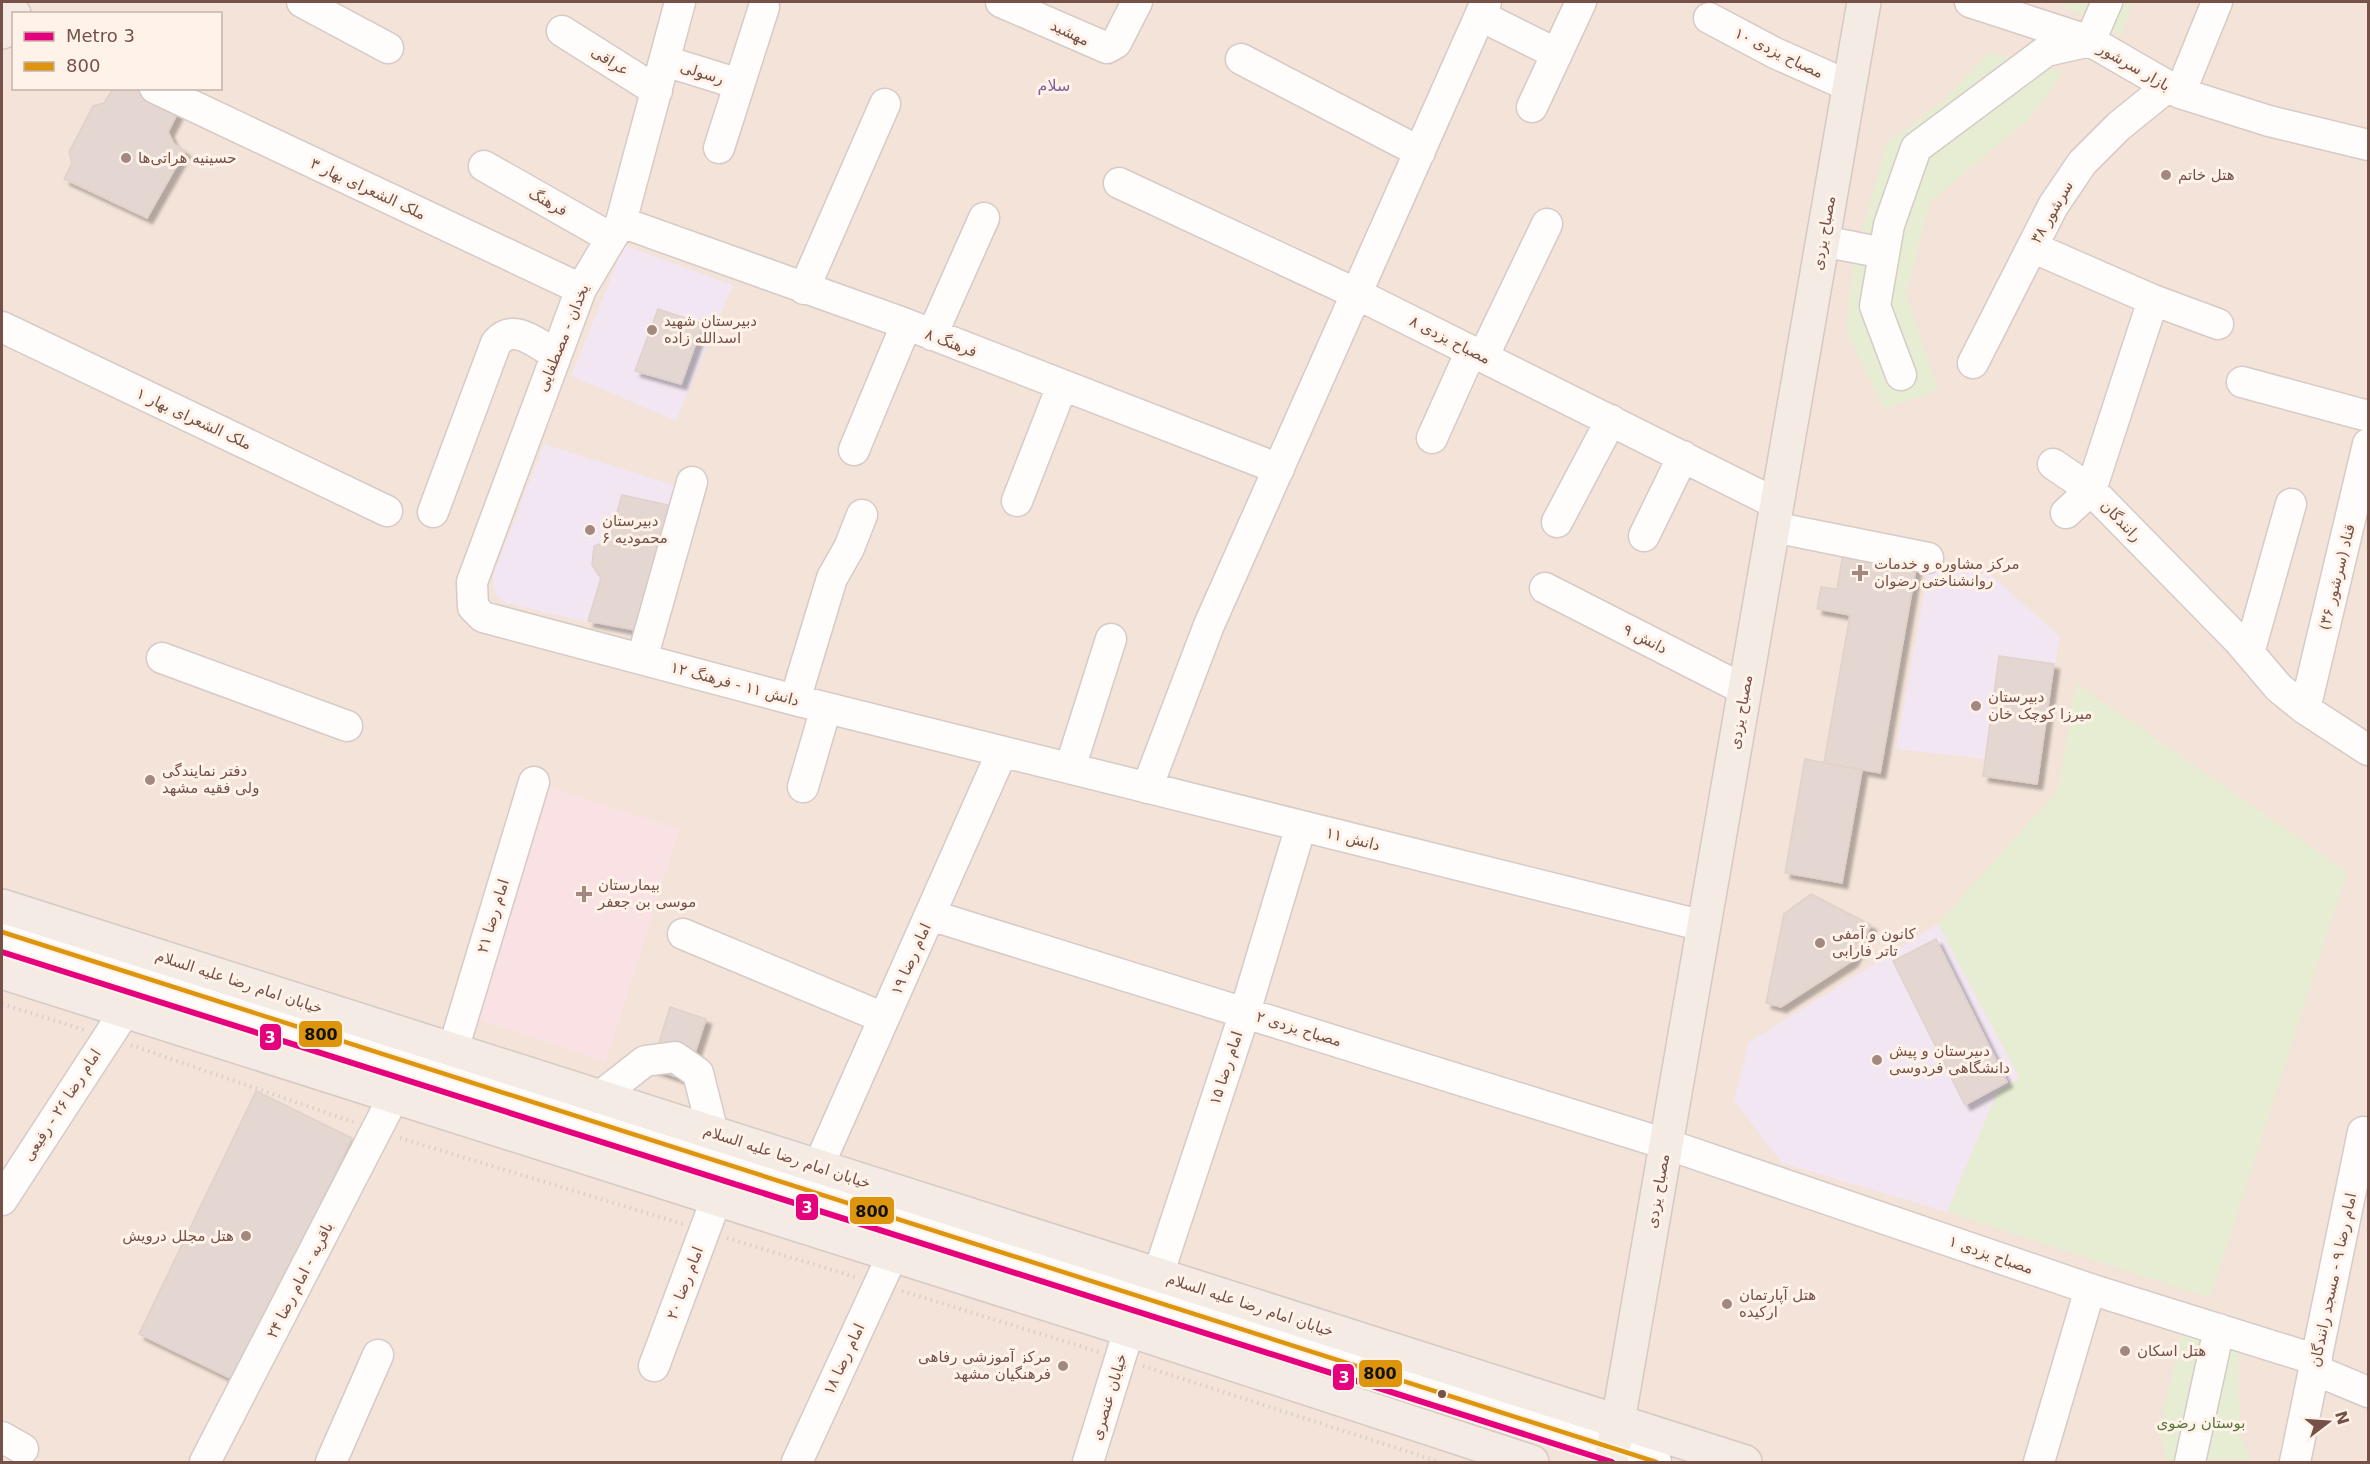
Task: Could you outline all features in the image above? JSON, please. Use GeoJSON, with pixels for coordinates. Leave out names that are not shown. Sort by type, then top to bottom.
{"type":"FeatureCollection","features":[{"type":"Feature","properties":{"kind":"main road","name":"مصباح یزدی"},"geometry":{"type":"LineString","coordinates":[[1615,1451],[1864,2]]}},
{"type":"Feature","properties":{"kind":"main road","name":"خیابان امام رضا علیه السلام"},"geometry":{"type":"LineString","coordinates":[[2,906],[1158,1275],[1615,1451],[1745,1462]]}},
{"type":"Feature","properties":{"kind":"main road"},"geometry":{"type":"LineString","coordinates":[[2,972],[1129,1330],[1532,1462]]}},
{"type":"Feature","properties":{"kind":"street"},"geometry":{"type":"LineString","coordinates":[[302,2],[388,48]]}},
{"type":"Feature","properties":{"kind":"street","name":"یخدان - مصطفایی"},"geometry":{"type":"LineString","coordinates":[[474,607],[472,582],[556,354],[581,289],[616,230],[657,91],[680,2]]}},
{"type":"Feature","properties":{"kind":"street","name":"مهشید"},"geometry":{"type":"LineString","coordinates":[[1001,2],[1107,48],[1116,43],[1137,2]]}},
{"type":"Feature","properties":{"kind":"street"},"geometry":{"type":"LineString","coordinates":[[1532,106],[1581,2]]}},
{"type":"Feature","properties":{"kind":"street","name":"بازار سرشور"},"geometry":{"type":"LineString","coordinates":[[1970,2],[2090,41],[2173,91],[2269,121],[2368,146]]}},
{"type":"Feature","properties":{"kind":"street"},"geometry":{"type":"LineString","coordinates":[[1902,375],[1875,306],[1889,225],[1916,148],[2046,51],[2090,41],[2107,2]]}},
{"type":"Feature","properties":{"kind":"street"},"geometry":{"type":"LineString","coordinates":[[2173,91],[2217,2]]}},
{"type":"Feature","properties":{"kind":"street"},"geometry":{"type":"LineString","coordinates":[[1147,788],[1209,625],[1420,152],[1482,6],[1557,54]]}},
{"type":"Feature","properties":{"kind":"street"},"geometry":{"type":"LineString","coordinates":[[719,148],[764,7]]}},
{"type":"Feature","properties":{"kind":"street","name":"مصباح یزدی ۱۰"},"geometry":{"type":"LineString","coordinates":[[1709,18],[1775,53],[1849,86]]}},
{"type":"Feature","properties":{"kind":"street","name":"عراقی"},"geometry":{"type":"LineString","coordinates":[[562,31],[657,91]]}},
{"type":"Feature","properties":{"kind":"street"},"geometry":{"type":"LineString","coordinates":[[1241,59],[1420,152]]}},
{"type":"Feature","properties":{"kind":"street","name":"رسولی"},"geometry":{"type":"LineString","coordinates":[[665,61],[739,84]]}},
{"type":"Feature","properties":{"kind":"street","name":"ملک الشعرای بهار ۳"},"geometry":{"type":"LineString","coordinates":[[159,90],[581,289]]}},
{"type":"Feature","properties":{"kind":"street","name":"سرشور ۳۸"},"geometry":{"type":"LineString","coordinates":[[1973,363],[2053,206],[2082,163],[2119,126],[2173,91]]}},
{"type":"Feature","properties":{"kind":"street"},"geometry":{"type":"LineString","coordinates":[[804,290],[885,104]]}},
{"type":"Feature","properties":{"kind":"street","name":"فرهنگ"},"geometry":{"type":"LineString","coordinates":[[484,166],[616,230]]}},
{"type":"Feature","properties":{"kind":"street","name":"مصباح یزدی ۸"},"geometry":{"type":"LineString","coordinates":[[1119,183],[1357,294],[1683,456],[1775,515],[1928,558]]}},
{"type":"Feature","properties":{"kind":"street"},"geometry":{"type":"LineString","coordinates":[[854,450],[919,330],[984,218]]}},
{"type":"Feature","properties":{"kind":"street"},"geometry":{"type":"LineString","coordinates":[[1432,438],[1547,224]]}},
{"type":"Feature","properties":{"kind":"street","name":"فرهنگ ۸"},"geometry":{"type":"LineString","coordinates":[[616,230],[804,290],[919,330],[1279,469]]}},
{"type":"Feature","properties":{"kind":"street"},"geometry":{"type":"LineString","coordinates":[[1822,241],[1884,253]]}},
{"type":"Feature","properties":{"kind":"street"},"geometry":{"type":"LineString","coordinates":[[2032,247],[2153,300],[2218,324]]}},
{"type":"Feature","properties":{"kind":"street","name":"رانندگان"},"geometry":{"type":"LineString","coordinates":[[2153,300],[2091,490],[2249,653],[2279,688],[2305,709],[2368,750]]}},
{"type":"Feature","properties":{"kind":"street","name":"ملک الشعرای بهار ۱"},"geometry":{"type":"LineString","coordinates":[[2,327],[387,511]]}},
{"type":"Feature","properties":{"kind":"street"},"geometry":{"type":"LineString","coordinates":[[433,512],[496,343],[504,334],[514,332],[556,354]]}},
{"type":"Feature","properties":{"kind":"street"},"geometry":{"type":"LineString","coordinates":[[2242,382],[2368,416]]}},
{"type":"Feature","properties":{"kind":"street"},"geometry":{"type":"LineString","coordinates":[[1017,501],[1062,386]]}},
{"type":"Feature","properties":{"kind":"street"},"geometry":{"type":"LineString","coordinates":[[1557,522],[1611,420]]}},
{"type":"Feature","properties":{"kind":"street","name":"قناد (سرشور ۳۶)"},"geometry":{"type":"LineString","coordinates":[[2305,709],[2363,496],[2368,444]]}},
{"type":"Feature","properties":{"kind":"street"},"geometry":{"type":"LineString","coordinates":[[1644,536],[1683,456]]}},
{"type":"Feature","properties":{"kind":"street"},"geometry":{"type":"LineString","coordinates":[[2053,464],[2091,490],[2066,513]]}},
{"type":"Feature","properties":{"kind":"street"},"geometry":{"type":"LineString","coordinates":[[642,659],[692,482]]}},
{"type":"Feature","properties":{"kind":"street"},"geometry":{"type":"LineString","coordinates":[[2249,653],[2291,504]]}},
{"type":"Feature","properties":{"kind":"street"},"geometry":{"type":"LineString","coordinates":[[795,700],[832,578],[849,548],[862,515]]}},
{"type":"Feature","properties":{"kind":"street","name":"دانش ۹"},"geometry":{"type":"LineString","coordinates":[[1545,588],[1745,690]]}},
{"type":"Feature","properties":{"kind":"street","name":"دانش ۱۱ - فرهنگ ۱۲"},"geometry":{"type":"LineString","coordinates":[[474,607],[483,617],[1002,752]]}},
{"type":"Feature","properties":{"kind":"street"},"geometry":{"type":"LineString","coordinates":[[1070,768],[1111,639]]}},
{"type":"Feature","properties":{"kind":"street"},"geometry":{"type":"LineString","coordinates":[[162,658],[347,726]]}},
{"type":"Feature","properties":{"kind":"street"},"geometry":{"type":"LineString","coordinates":[[803,787],[826,708]]}},
{"type":"Feature","properties":{"kind":"street","name":"دانش ۱۱"},"geometry":{"type":"LineString","coordinates":[[1002,752],[1704,926]]}},
{"type":"Feature","properties":{"kind":"street","name":"امام رضا ۱۹"},"geometry":{"type":"LineString","coordinates":[[818,1167],[1002,752]]}},
{"type":"Feature","properties":{"kind":"street","name":"امام رضا ۲۱"},"geometry":{"type":"LineString","coordinates":[[453,1050],[534,782]]}},
{"type":"Feature","properties":{"kind":"street","name":"امام رضا ۱۵"},"geometry":{"type":"LineString","coordinates":[[1158,1275],[1245,1012],[1301,826]]}},
{"type":"Feature","properties":{"kind":"street","name":"مصباح یزدی ۲"},"geometry":{"type":"LineString","coordinates":[[930,915],[1666,1144]]}},
{"type":"Feature","properties":{"kind":"street"},"geometry":{"type":"LineString","coordinates":[[2,932],[1615,1451]]}},
{"type":"Feature","properties":{"kind":"street"},"geometry":{"type":"LineString","coordinates":[[683,934],[884,1018]]}},
{"type":"Feature","properties":{"kind":"street"},"geometry":{"type":"LineString","coordinates":[[2,940],[1440,1399],[1656,1462]]}},
{"type":"Feature","properties":{"kind":"street","name":"امام رضا ۲۶ - رفیعی"},"geometry":{"type":"LineString","coordinates":[[2,1200],[124,1011]]}},
{"type":"Feature","properties":{"kind":"street"},"geometry":{"type":"LineString","coordinates":[[600,1097],[645,1061],[675,1057],[698,1073],[713,1133]]}},
{"type":"Feature","properties":{"kind":"street","name":"باقریه - امام رضا ۲۴"},"geometry":{"type":"LineString","coordinates":[[216,1459],[394,1096]]}},
{"type":"Feature","properties":{"kind":"street","name":"امام رضا ۹ - مسجد رانندگان"},"geometry":{"type":"LineString","coordinates":[[2295,1462],[2366,1134]]}},
{"type":"Feature","properties":{"kind":"street","name":"مصباح یزدی ۱"},"geometry":{"type":"LineString","coordinates":[[1666,1144],[2090,1289],[2219,1329],[2316,1365],[2368,1392]]}},
{"type":"Feature","properties":{"kind":"street","name":"امام رضا ۲۰"},"geometry":{"type":"LineString","coordinates":[[654,1366],[717,1200]]}},
{"type":"Feature","properties":{"kind":"street","name":"امام رضا ۱۸"},"geometry":{"type":"LineString","coordinates":[[797,1462],[892,1256]]}},
{"type":"Feature","properties":{"kind":"street"},"geometry":{"type":"LineString","coordinates":[[2039,1462],[2090,1289]]}},
{"type":"Feature","properties":{"kind":"street"},"geometry":{"type":"LineString","coordinates":[[2190,1462],[2219,1329]]}},
{"type":"Feature","properties":{"kind":"street","name":"خیابان عنصری"},"geometry":{"type":"LineString","coordinates":[[1088,1462],[1129,1330]]}},
{"type":"Feature","properties":{"kind":"street"},"geometry":{"type":"LineString","coordinates":[[331,1462],[378,1355]]}},
{"type":"Feature","properties":{"kind":"shaded area"},"geometry":{"type":"Polygon","coordinates":[[[2,2],[2368,2],[2368,1462],[2,1462],[2,2]]]}},
{"type":"Feature","properties":{"kind":"shaded area","name":"دبیرستان شهید اسدالله زاده"},"geometry":{"type":"Polygon","coordinates":[[[624,245],[733,285],[676,421],[571,376],[624,245]]]}},
{"type":"Feature","properties":{"kind":"shaded area","name":"دبیرستان محمودیه ۶"},"geometry":{"type":"Polygon","coordinates":[[[544,444],[680,487],[641,635],[506,603],[496,596],[493,585],[494,573],[544,444]]]}},
{"type":"Feature","properties":{"kind":"shaded area","name":"دبیرستان میرزا کوچک خان"},"geometry":{"type":"Polygon","coordinates":[[[1929,566],[1991,575],[2060,636],[2037,784],[1983,776],[1985,759],[1896,749],[1929,566]]]}},
{"type":"Feature","properties":{"kind":"shaded area","name":"بیمارستان موسی بن جعفر"},"geometry":{"type":"Polygon","coordinates":[[[544,785],[680,829],[606,1062],[470,1017],[544,785]]]}},
{"type":"Feature","properties":{"kind":"shaded area","name":"دبیرستان و پیش دانشگاهی فردوسی"},"geometry":{"type":"Polygon","coordinates":[[[1938,924],[2020,1079],[1998,1091],[1947,1212],[1782,1163],[1734,1101],[1749,1042],[1938,924]]]}},
{"type":"Feature","properties":{"kind":"green space"},"geometry":{"type":"Polygon","coordinates":[[[2061,2],[2133,2],[2121,35],[2060,4],[2061,2]]]}},
{"type":"Feature","properties":{"kind":"green space"},"geometry":{"type":"Polygon","coordinates":[[[1989,52],[2063,72],[2028,120],[1930,202],[1906,294],[1938,390],[1884,409],[1846,330],[1853,264],[1887,143],[1946,98],[1989,52]]]}},
{"type":"Feature","properties":{"kind":"green space"},"geometry":{"type":"Polygon","coordinates":[[[2076,683],[2347,872],[2210,1298],[1947,1212],[1998,1091],[2020,1078],[1938,924],[2058,790],[2076,683]]]}},
{"type":"Feature","properties":{"kind":"green space","name":"بوستان رضوی"},"geometry":{"type":"Polygon","coordinates":[[[2182,1331],[2238,1350],[2240,1431],[2251,1462],[2166,1462],[2160,1427],[2182,1331]]]}},
{"type":"Feature","properties":{"kind":"building","name":"حسینیه هراتی‌ها"},"geometry":{"type":"Polygon","coordinates":[[[112,90],[139,90],[179,110],[168,132],[174,144],[185,151],[147,218],[64,179],[72,163],[69,152],[93,106],[104,103],[112,90]]]}},
{"type":"Feature","properties":{"kind":"building","name":"دبیرستان شهید اسدالله زاده"},"geometry":{"type":"Polygon","coordinates":[[[658,309],[703,324],[681,384],[635,371],[658,309]]]}},
{"type":"Feature","properties":{"kind":"building","name":"دبیرستان محمودیه ۶"},"geometry":{"type":"Polygon","coordinates":[[[622,495],[673,506],[639,631],[588,621],[601,578],[592,565],[594,546],[609,541],[622,495]]]}},
{"type":"Feature","properties":{"kind":"building"},"geometry":{"type":"Polygon","coordinates":[[[1844,549],[1917,562],[1880,773],[1824,763],[1850,615],[1817,609],[1821,587],[1837,589],[1844,549]]]}},
{"type":"Feature","properties":{"kind":"building"},"geometry":{"type":"Polygon","coordinates":[[[1999,656],[2054,664],[2037,784],[1983,776],[1999,656]]]}},
{"type":"Feature","properties":{"kind":"building"},"geometry":{"type":"Polygon","coordinates":[[[1805,759],[1862,770],[1842,883],[1785,873],[1805,759]]]}},
{"type":"Feature","properties":{"kind":"building","name":"کانون و آمفی تاتر فارابی"},"geometry":{"type":"Polygon","coordinates":[[[1811,894],[1871,925],[1852,961],[1781,1007],[1766,1003],[1784,914],[1811,894]]]}},
{"type":"Feature","properties":{"kind":"building","name":"دبیرستان و پیش دانشگاهی فردوسی"},"geometry":{"type":"Polygon","coordinates":[[[1936,939],[2007,1082],[1965,1105],[1893,961],[1936,939]]]}},
{"type":"Feature","properties":{"kind":"building"},"geometry":{"type":"Polygon","coordinates":[[[670,1007],[706,1019],[686,1080],[651,1068],[670,1007]]]}},
{"type":"Feature","properties":{"kind":"building","name":"هتل مجلل درویش"},"geometry":{"type":"Polygon","coordinates":[[[256,1091],[352,1138],[236,1381],[139,1334],[256,1091]]]}},
{"type":"Feature","properties":{"kind":"metro line","name":"3"},"geometry":{"type":"LineString","coordinates":[[2,952],[1612,1462]]}},
{"type":"Feature","properties":{"kind":"transit line","name":"800"},"geometry":{"type":"LineString","coordinates":[[2,932],[1656,1462]]}},
{"type":"Feature","properties":{"kind":"place","name":"حسینیه هراتی‌ها"},"geometry":{"type":"Point","coordinates":[126,158]}},
{"type":"Feature","properties":{"kind":"place","name":"هتل خاتم"},"geometry":{"type":"Point","coordinates":[2166,175]}},
{"type":"Feature","properties":{"kind":"place","name":"دبیرستان شهید اسدالله زاده"},"geometry":{"type":"Point","coordinates":[652,330]}},
{"type":"Feature","properties":{"kind":"place","name":"دبیرستان محمودیه ۶"},"geometry":{"type":"Point","coordinates":[590,530]}},
{"type":"Feature","properties":{"kind":"place","name":"مرکز مشاوره و خدمات روانشناختی رضوان"},"geometry":{"type":"Point","coordinates":[1860,573]}},
{"type":"Feature","properties":{"kind":"place","name":"دبیرستان میرزا کوچک خان"},"geometry":{"type":"Point","coordinates":[1976,706]}},
{"type":"Feature","properties":{"kind":"place","name":"دفتر نمایندگی ولی فقیه مشهد"},"geometry":{"type":"Point","coordinates":[150,780]}},
{"type":"Feature","properties":{"kind":"place","name":"بیمارستان موسی بن جعفر"},"geometry":{"type":"Point","coordinates":[584,894]}},
{"type":"Feature","properties":{"kind":"place","name":"کانون و آمفی تاتر فارابی"},"geometry":{"type":"Point","coordinates":[1820,943]}},
{"type":"Feature","properties":{"kind":"place","name":"دبیرستان و پیش دانشگاهی فردوسی"},"geometry":{"type":"Point","coordinates":[1877,1060]}},
{"type":"Feature","properties":{"kind":"place","name":"هتل مجلل درویش"},"geometry":{"type":"Point","coordinates":[246,1236]}},
{"type":"Feature","properties":{"kind":"place","name":"هتل آپارتمان ارکیده"},"geometry":{"type":"Point","coordinates":[1727,1304]}},
{"type":"Feature","properties":{"kind":"place","name":"هتل اسکان"},"geometry":{"type":"Point","coordinates":[2125,1351]}},
{"type":"Feature","properties":{"kind":"place","name":"مرکز آموزشی رفاهی فرهنگیان مشهد"},"geometry":{"type":"Point","coordinates":[1063,1366]}},
{"type":"Feature","properties":{"kind":"district","name":"سلام"},"geometry":{"type":"Point","coordinates":[1054,85]}}]}
